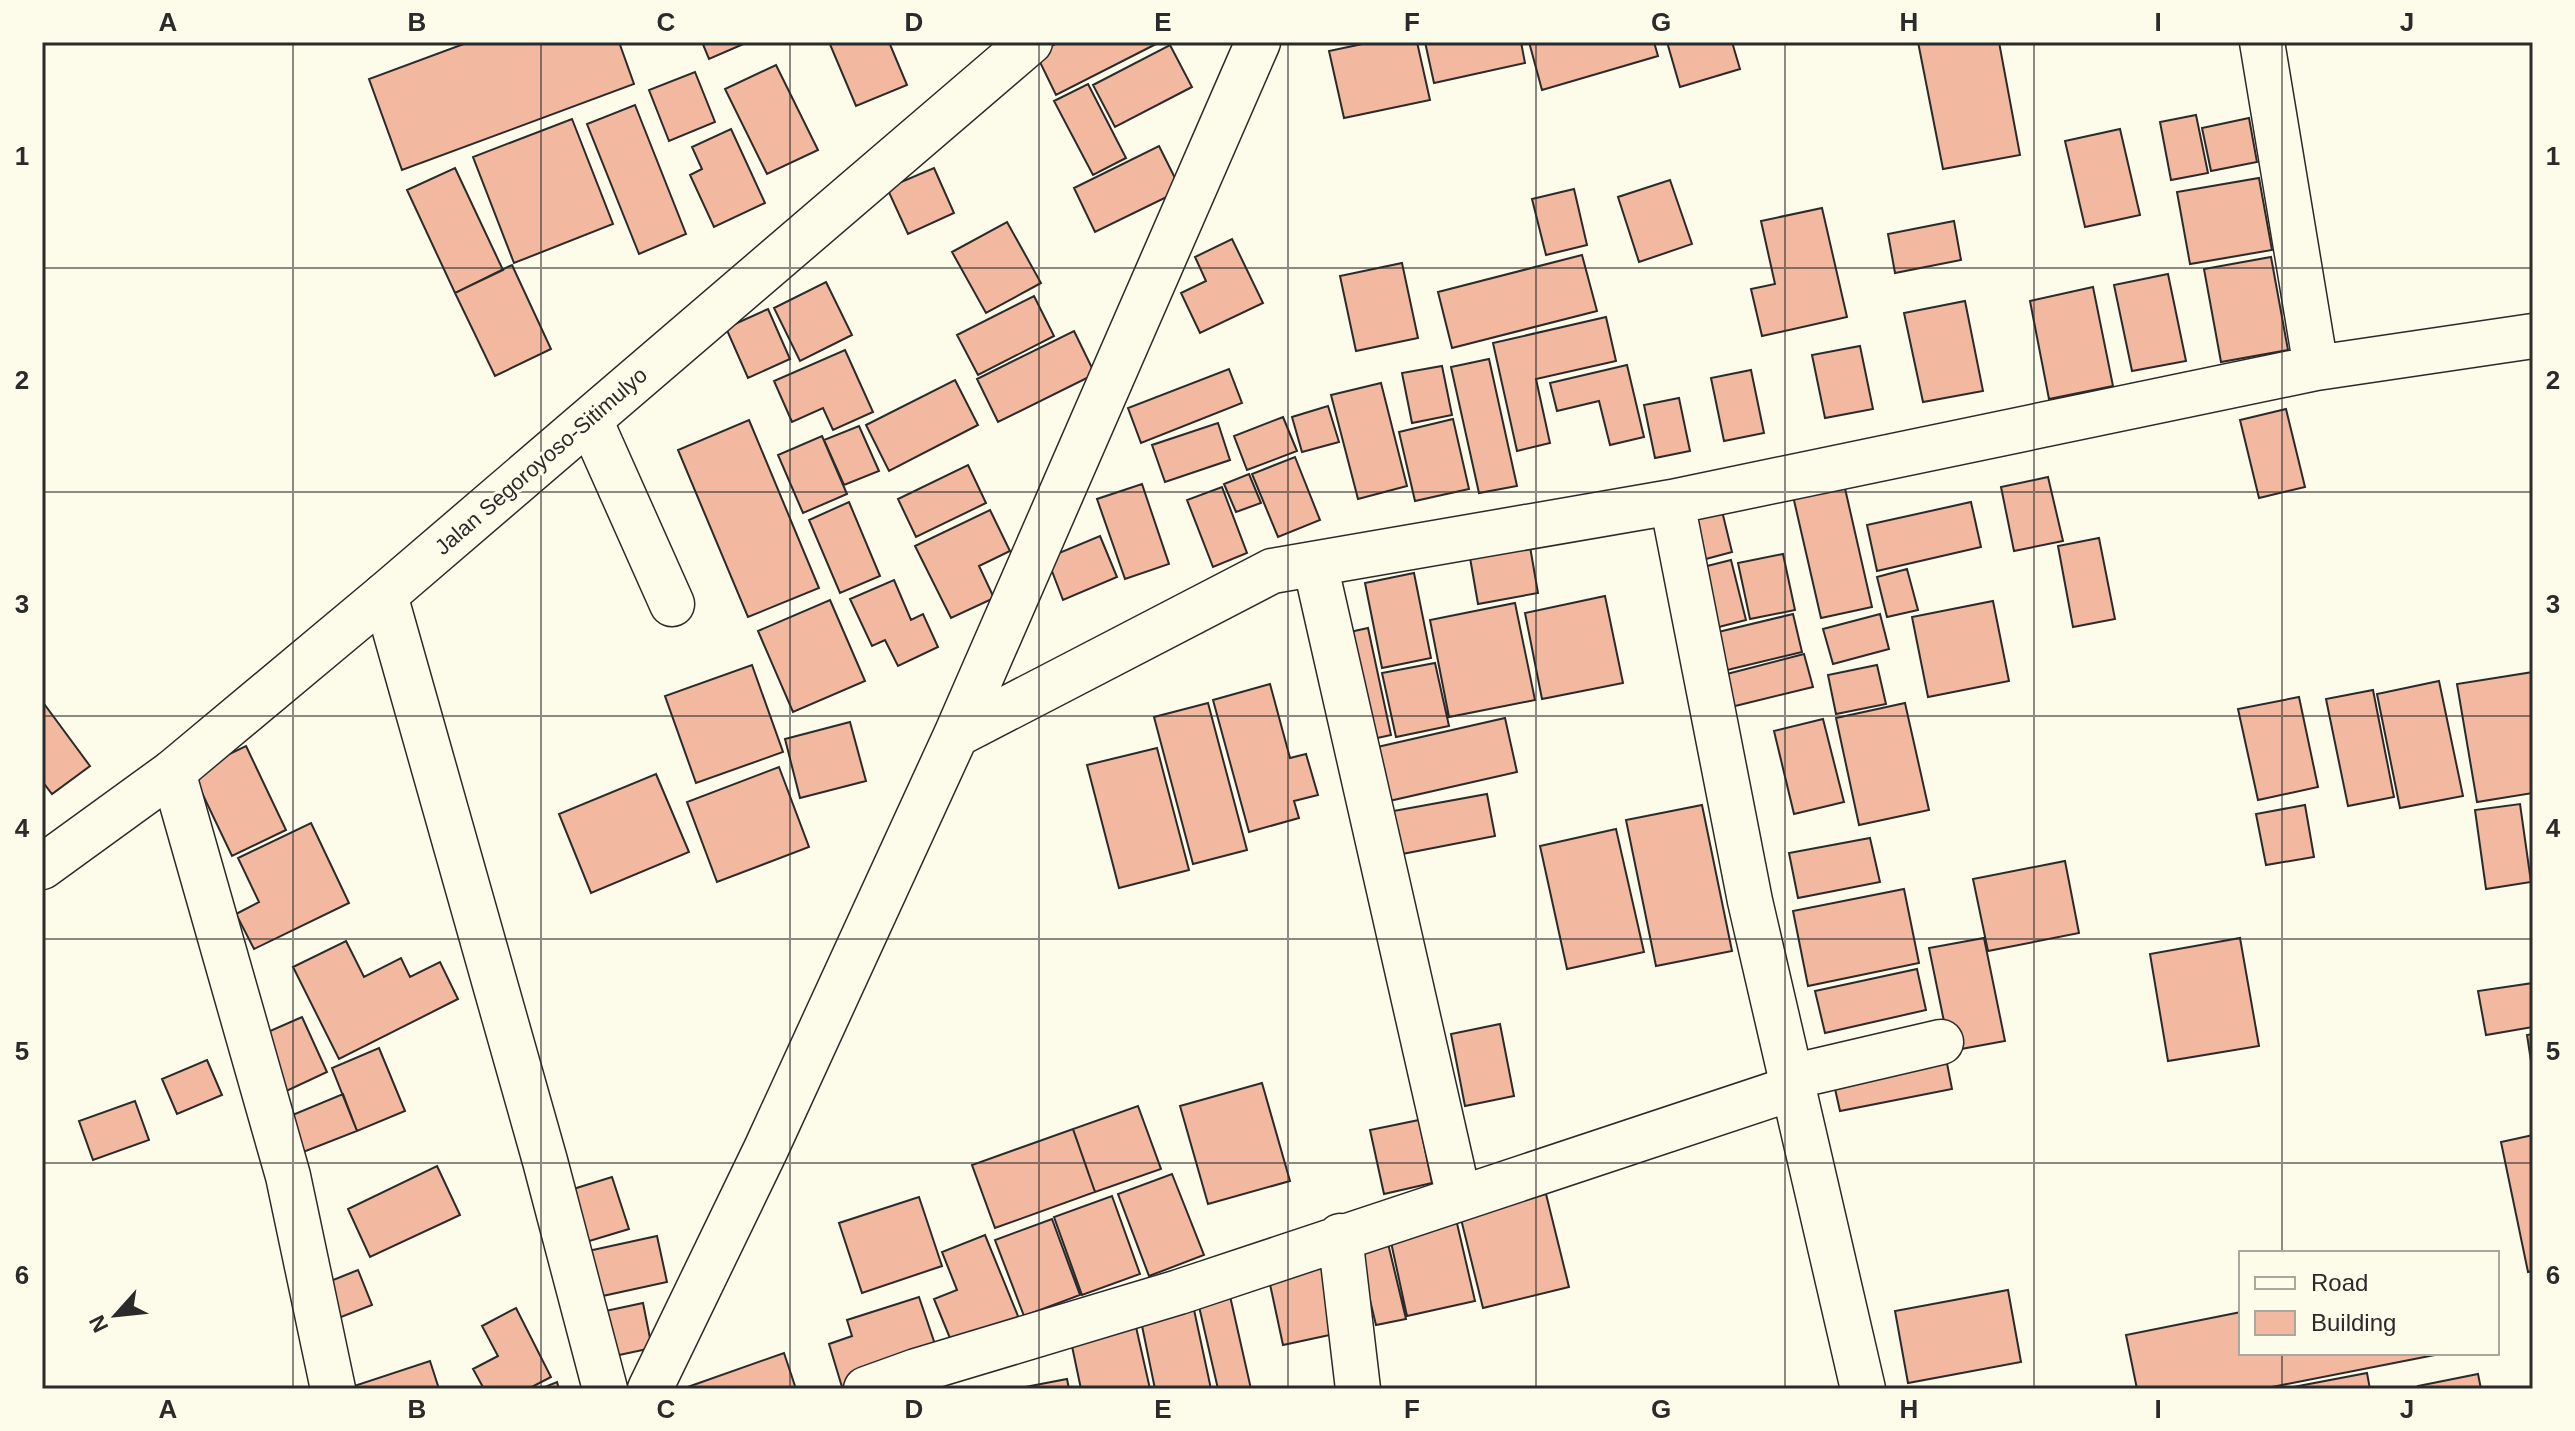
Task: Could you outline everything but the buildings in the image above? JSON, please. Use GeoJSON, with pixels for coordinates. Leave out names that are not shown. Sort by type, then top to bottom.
{"type":"FeatureCollection","features":[{"type":"Feature","properties":{"kind":"street","name":"Jalan Segoroyoso-Sitimulyo"},"geometry":{"type":"LineString","coordinates":[[42,867],[173,772],[385,595],[1030,42]]}},
{"type":"Feature","properties":{"kind":"street"},"geometry":{"type":"LineString","coordinates":[[650,1389],[766,1149],[956,735],[1258,42]]}},
{"type":"Feature","properties":{"kind":"street"},"geometry":{"type":"LineString","coordinates":[[2262,42],[2316,368]]}},
{"type":"Feature","properties":{"kind":"street"},"geometry":{"type":"LineString","coordinates":[[956,735],[1272,571],[1672,502],[2316,368],[2533,336]]}},
{"type":"Feature","properties":{"kind":"street"},"geometry":{"type":"LineString","coordinates":[[590,420],[672,604]]}},
{"type":"Feature","properties":{"kind":"street"},"geometry":{"type":"LineString","coordinates":[[1672,502],[1750,901],[1863,1389]]}},
{"type":"Feature","properties":{"kind":"street"},"geometry":{"type":"LineString","coordinates":[[1315,564],[1459,1198]]}},
{"type":"Feature","properties":{"kind":"street"},"geometry":{"type":"LineString","coordinates":[[385,595],[545,1161],[605,1389]]}},
{"type":"Feature","properties":{"kind":"street"},"geometry":{"type":"LineString","coordinates":[[173,772],[288,1176],[333,1389]]}},
{"type":"Feature","properties":{"kind":"street"},"geometry":{"type":"LineString","coordinates":[[866,1389],[1179,1292],[1792,1082],[1941,1042]]}},
{"type":"Feature","properties":{"kind":"street"},"geometry":{"type":"LineString","coordinates":[[1340,1236],[1358,1389]]}}]}
